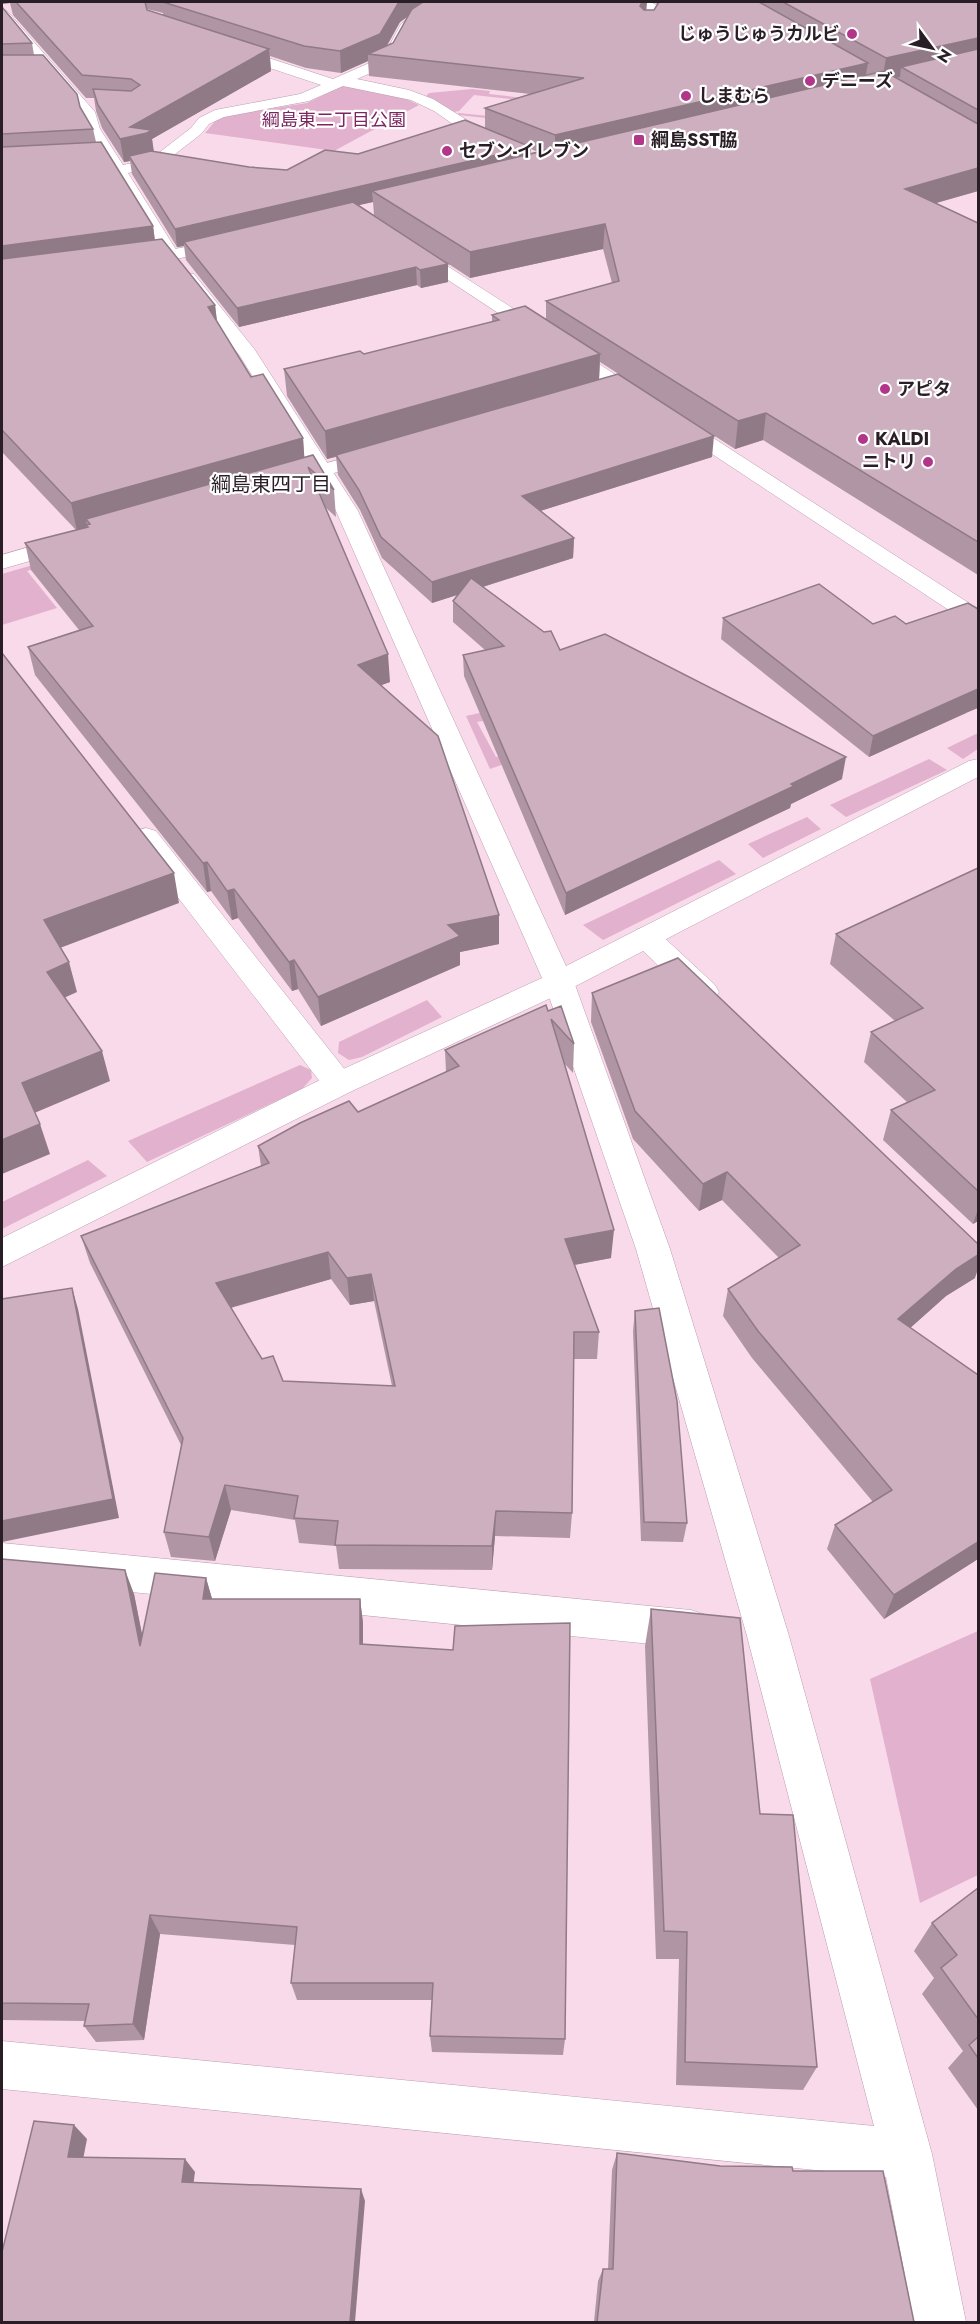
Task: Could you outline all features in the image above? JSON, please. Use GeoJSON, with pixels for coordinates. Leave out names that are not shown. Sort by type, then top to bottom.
{"type":"FeatureCollection","features":[{"type":"Feature","properties":{"kind":"street"},"geometry":{"type":"LineString","coordinates":[[87,159],[114,165],[156,162],[196,131],[204,121],[220,113],[303,98],[388,60],[406,27],[441,2]]}},
{"type":"Feature","properties":{"kind":"street"},"geometry":{"type":"LineString","coordinates":[[642,2],[656,9],[648,26]]}},
{"type":"Feature","properties":{"kind":"street"},"geometry":{"type":"LineString","coordinates":[[4,14],[50,71],[90,115],[93,129],[171,256],[248,354],[347,511],[559,982],[653,1249],[768,1636],[907,2154],[940,2322]]}},
{"type":"Feature","properties":{"kind":"street"},"geometry":{"type":"LineString","coordinates":[[209,43],[337,82],[392,90],[423,100],[440,108],[473,134],[514,151]]}},
{"type":"Feature","properties":{"kind":"street"},"geometry":{"type":"LineString","coordinates":[[31,71],[50,71]]}},
{"type":"Feature","properties":{"kind":"street"},"geometry":{"type":"LineString","coordinates":[[80,104],[102,106]]}},
{"type":"Feature","properties":{"kind":"street"},"geometry":{"type":"LineString","coordinates":[[394,237],[978,618]]}},
{"type":"Feature","properties":{"kind":"street"},"geometry":{"type":"LineString","coordinates":[[112,264],[171,256],[241,241]]}},
{"type":"Feature","properties":{"kind":"street"},"geometry":{"type":"LineString","coordinates":[[596,391],[619,384]]}},
{"type":"Feature","properties":{"kind":"street"},"geometry":{"type":"LineString","coordinates":[[264,487],[398,449]]}},
{"type":"Feature","properties":{"kind":"street"},"geometry":{"type":"LineString","coordinates":[[2,562],[93,536]]}},
{"type":"Feature","properties":{"kind":"street"},"geometry":{"type":"LineString","coordinates":[[2,1253],[339,1084],[559,982],[978,767]]}},
{"type":"Feature","properties":{"kind":"street"},"geometry":{"type":"LineString","coordinates":[[128,815],[339,1084]]}},
{"type":"Feature","properties":{"kind":"street"},"geometry":{"type":"LineString","coordinates":[[646,937],[723,1010]]}},
{"type":"Feature","properties":{"kind":"street"},"geometry":{"type":"LineString","coordinates":[[2,1562],[768,1636]]}},
{"type":"Feature","properties":{"kind":"street"},"geometry":{"type":"LineString","coordinates":[[2,2065],[907,2154]]}},
{"type":"Feature","properties":{"kind":"green space","name":"綱島東二丁目公園"},"geometry":{"type":"Polygon","coordinates":[[[342,86],[400,96],[419,105],[334,151],[205,133],[217,119],[307,103],[342,86]]]}},
{"type":"Feature","properties":{"kind":"green space"},"geometry":{"type":"Polygon","coordinates":[[[472,89],[490,91],[489,94],[560,102],[512,121],[459,115],[458,113],[511,118],[528,101],[474,95],[459,111],[454,112],[426,96],[429,93],[472,89]]]}},
{"type":"Feature","properties":{"kind":"green space"},"geometry":{"type":"Polygon","coordinates":[[[84,550],[75,557],[27,571],[57,608],[2,625],[2,574],[84,550]]]}},
{"type":"Feature","properties":{"kind":"green space"},"geometry":{"type":"Polygon","coordinates":[[[578,691],[530,712],[477,722],[496,757],[509,754],[507,763],[490,769],[466,716],[578,691]]]}},
{"type":"Feature","properties":{"kind":"green space"},"geometry":{"type":"Polygon","coordinates":[[[978,733],[978,749],[963,759],[947,748],[978,733]]]}},
{"type":"Feature","properties":{"kind":"green space"},"geometry":{"type":"Polygon","coordinates":[[[929,759],[947,770],[846,817],[830,805],[929,759]]]}},
{"type":"Feature","properties":{"kind":"green space"},"geometry":{"type":"Polygon","coordinates":[[[807,817],[821,829],[763,858],[748,844],[807,817]]]}},
{"type":"Feature","properties":{"kind":"green space"},"geometry":{"type":"Polygon","coordinates":[[[719,860],[736,874],[603,940],[583,925],[719,860]]]}},
{"type":"Feature","properties":{"kind":"green space"},"geometry":{"type":"Polygon","coordinates":[[[427,1000],[442,1017],[362,1057],[349,1060],[338,1053],[339,1042],[427,1000]]]}},
{"type":"Feature","properties":{"kind":"green space"},"geometry":{"type":"Polygon","coordinates":[[[300,1065],[311,1070],[312,1078],[302,1089],[147,1162],[128,1141],[300,1065]]]}},
{"type":"Feature","properties":{"kind":"green space"},"geometry":{"type":"Polygon","coordinates":[[[88,1160],[107,1176],[2,1229],[2,1202],[88,1160]]]}},
{"type":"Feature","properties":{"kind":"green space"},"geometry":{"type":"Polygon","coordinates":[[[978,1631],[978,1875],[920,1903],[870,1679],[978,1631]]]}},
{"type":"Feature","properties":{"kind":"building"},"geometry":{"type":"Polygon","coordinates":[[[16,2],[145,2],[147,10],[269,49],[130,127],[151,130],[147,133],[120,139],[98,105],[93,89],[131,91],[140,85],[131,79],[82,75],[16,2]]]}},
{"type":"Feature","properties":{"kind":"building"},"geometry":{"type":"Polygon","coordinates":[[[163,2],[399,2],[380,34],[340,51],[304,46],[163,2]]]}},
{"type":"Feature","properties":{"kind":"building"},"geometry":{"type":"Polygon","coordinates":[[[423,2],[642,2],[640,6],[644,10],[654,10],[659,2],[759,2],[868,63],[555,135],[485,108],[584,78],[368,54],[393,43],[412,9],[423,2]]]}},
{"type":"Feature","properties":{"kind":"building"},"geometry":{"type":"Polygon","coordinates":[[[783,2],[978,2],[978,38],[886,58],[783,2]]]}},
{"type":"Feature","properties":{"kind":"building"},"geometry":{"type":"Polygon","coordinates":[[[2,7],[32,43],[2,44],[2,7]]]}},
{"type":"Feature","properties":{"kind":"building"},"geometry":{"type":"Polygon","coordinates":[[[978,49],[978,110],[901,67],[978,49]]]}},
{"type":"Feature","properties":{"kind":"building"},"geometry":{"type":"Polygon","coordinates":[[[2,55],[43,55],[77,94],[80,107],[93,129],[2,134],[2,55]]]}},
{"type":"Feature","properties":{"kind":"building"},"geometry":{"type":"Polygon","coordinates":[[[884,71],[978,124],[978,168],[905,189],[978,223],[978,542],[766,413],[738,421],[546,301],[619,281],[605,224],[470,252],[372,191],[884,71]]]}},
{"type":"Feature","properties":{"kind":"building"},"geometry":{"type":"Polygon","coordinates":[[[465,120],[531,147],[175,229],[129,156],[151,151],[249,167],[287,170],[325,150],[358,154],[465,120]]]}},
{"type":"Feature","properties":{"kind":"building"},"geometry":{"type":"Polygon","coordinates":[[[101,142],[153,226],[2,246],[2,147],[101,142]]]}},
{"type":"Feature","properties":{"kind":"building"},"geometry":{"type":"Polygon","coordinates":[[[353,202],[448,264],[420,270],[416,267],[237,308],[184,242],[353,202]]]}},
{"type":"Feature","properties":{"kind":"building"},"geometry":{"type":"Polygon","coordinates":[[[162,239],[215,305],[208,307],[251,377],[263,374],[303,438],[71,503],[2,430],[2,259],[162,239]]]}},
{"type":"Feature","properties":{"kind":"building"},"geometry":{"type":"Polygon","coordinates":[[[525,306],[600,354],[325,431],[284,369],[360,351],[364,354],[499,320],[492,315],[525,306]]]}},
{"type":"Feature","properties":{"kind":"building"},"geometry":{"type":"Polygon","coordinates":[[[618,374],[714,436],[522,496],[574,538],[432,582],[381,537],[359,490],[336,455],[618,374]]]}},
{"type":"Feature","properties":{"kind":"building"},"geometry":{"type":"Polygon","coordinates":[[[313,455],[334,490],[308,467],[388,654],[358,665],[438,736],[499,915],[448,925],[460,936],[318,997],[294,960],[289,962],[234,889],[227,891],[207,862],[203,863],[28,647],[93,626],[25,543],[88,527],[86,525],[90,524],[86,519],[313,455]]]}},
{"type":"Feature","properties":{"kind":"building"},"geometry":{"type":"Polygon","coordinates":[[[471,578],[544,632],[551,631],[560,650],[605,634],[846,757],[791,784],[794,786],[566,893],[463,655],[504,646],[453,601],[471,578]]]}},
{"type":"Feature","properties":{"kind":"building"},"geometry":{"type":"Polygon","coordinates":[[[819,584],[873,624],[895,616],[906,624],[968,603],[978,609],[978,689],[873,736],[723,618],[819,584]]]}},
{"type":"Feature","properties":{"kind":"building"},"geometry":{"type":"Polygon","coordinates":[[[2,653],[174,873],[44,920],[69,962],[47,972],[102,1051],[22,1083],[40,1124],[2,1140],[2,653]]]}},
{"type":"Feature","properties":{"kind":"building"},"geometry":{"type":"Polygon","coordinates":[[[978,868],[978,1191],[891,1110],[935,1090],[871,1032],[923,1008],[836,934],[978,868]]]}},
{"type":"Feature","properties":{"kind":"building"},"geometry":{"type":"Polygon","coordinates":[[[678,958],[978,1244],[978,1255],[956,1269],[898,1319],[978,1375],[978,1542],[894,1595],[835,1525],[892,1490],[758,1331],[728,1289],[800,1245],[727,1172],[703,1184],[635,1111],[592,993],[678,958]]]}},
{"type":"Feature","properties":{"kind":"building"},"geometry":{"type":"Polygon","coordinates":[[[546,1005],[548,1011],[561,1006],[574,1044],[551,1019],[614,1230],[565,1239],[599,1332],[574,1332],[572,1513],[496,1511],[492,1546],[335,1545],[338,1521],[294,1518],[298,1496],[225,1485],[209,1537],[164,1532],[183,1438],[81,1236],[269,1163],[258,1146],[300,1123],[349,1101],[358,1112],[459,1066],[445,1050],[546,1005]],[[328,1252],[216,1283],[262,1359],[273,1356],[283,1381],[395,1386],[371,1274],[347,1278],[328,1252]]]}},
{"type":"Feature","properties":{"kind":"building"},"geometry":{"type":"Polygon","coordinates":[[[72,1288],[113,1499],[2,1521],[2,1299],[72,1288]]]}},
{"type":"Feature","properties":{"kind":"building"},"geometry":{"type":"Polygon","coordinates":[[[659,1308],[677,1401],[687,1523],[644,1522],[635,1311],[659,1308]]]}},
{"type":"Feature","properties":{"kind":"building"},"geometry":{"type":"Polygon","coordinates":[[[2,1559],[125,1570],[140,1646],[155,1573],[206,1578],[203,1599],[360,1599],[360,1644],[453,1650],[455,1626],[570,1623],[565,2039],[430,2036],[433,1983],[291,1983],[297,1927],[150,1915],[133,2024],[84,2026],[89,2004],[2,2003],[2,1559]]]}},
{"type":"Feature","properties":{"kind":"building"},"geometry":{"type":"Polygon","coordinates":[[[651,1609],[740,1618],[760,1814],[793,1815],[817,2067],[685,2062],[687,1932],[664,1931],[651,1609]]]}},
{"type":"Feature","properties":{"kind":"building"},"geometry":{"type":"Polygon","coordinates":[[[978,1888],[978,2019],[941,1968],[957,1955],[932,1923],[978,1888]]]}},
{"type":"Feature","properties":{"kind":"building"},"geometry":{"type":"Polygon","coordinates":[[[978,2037],[978,2058],[969,2045],[978,2037]]]}},
{"type":"Feature","properties":{"kind":"building"},"geometry":{"type":"Polygon","coordinates":[[[34,2121],[74,2125],[68,2157],[185,2159],[182,2182],[361,2189],[350,2322],[2,2322],[2,2252],[34,2121]]]}},
{"type":"Feature","properties":{"kind":"building"},"geometry":{"type":"Polygon","coordinates":[[[617,2153],[720,2166],[792,2167],[793,2171],[883,2171],[914,2322],[597,2322],[603,2269],[613,2269],[617,2153]]]}},
{"type":"Feature","properties":{"kind":"place","name":"じゅうじゅうカルビ"},"geometry":{"type":"Point","coordinates":[852,34]}},
{"type":"Feature","properties":{"kind":"place","name":"デニーズ"},"geometry":{"type":"Point","coordinates":[810,81]}},
{"type":"Feature","properties":{"kind":"place","name":"しまむら"},"geometry":{"type":"Point","coordinates":[686,96]}},
{"type":"Feature","properties":{"kind":"place","name":"綱島SST脇"},"geometry":{"type":"Point","coordinates":[639,140]}},
{"type":"Feature","properties":{"kind":"place","name":"セブン-イレブン"},"geometry":{"type":"Point","coordinates":[447,151]}},
{"type":"Feature","properties":{"kind":"place","name":"アピタ"},"geometry":{"type":"Point","coordinates":[885,389]}},
{"type":"Feature","properties":{"kind":"place","name":"KALDI"},"geometry":{"type":"Point","coordinates":[863,439]}},
{"type":"Feature","properties":{"kind":"place","name":"ニトリ"},"geometry":{"type":"Point","coordinates":[928,462]}},
{"type":"Feature","properties":{"kind":"district","name":"綱島東四丁目"},"geometry":{"type":"Point","coordinates":[271,484]}}]}
